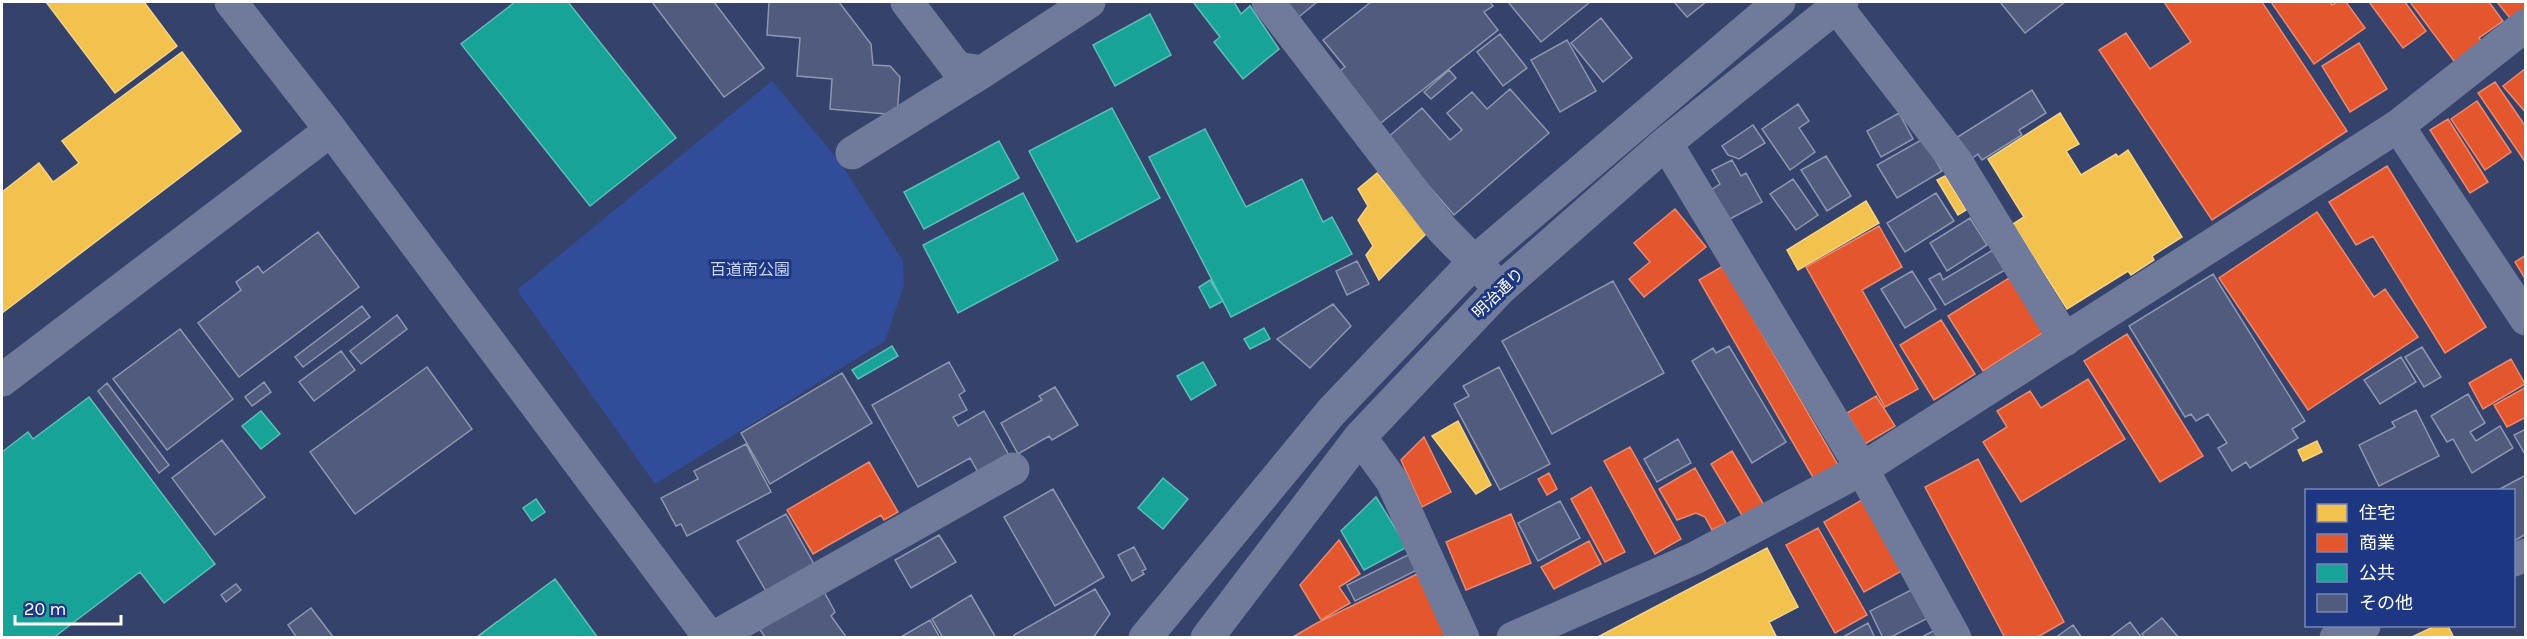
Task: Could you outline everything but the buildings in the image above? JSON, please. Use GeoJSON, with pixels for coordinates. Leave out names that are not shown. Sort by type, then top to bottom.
{"type":"FeatureCollection","features":[{"type":"Feature","properties":{"kind":"street"},"geometry":{"type":"LineString","coordinates":[[231,2],[331,130],[712,638],[1013,469]]}},
{"type":"Feature","properties":{"kind":"street"},"geometry":{"type":"LineString","coordinates":[[907,2],[957,68],[982,72]]}},
{"type":"Feature","properties":{"kind":"street"},"geometry":{"type":"LineString","coordinates":[[852,153],[1089,2]]}},
{"type":"Feature","properties":{"kind":"street"},"geometry":{"type":"LineString","coordinates":[[1268,2],[1442,229],[1473,263],[1501,288]]}},
{"type":"Feature","properties":{"kind":"street"},"geometry":{"type":"LineString","coordinates":[[1145,638],[1332,411],[1473,263],[1779,2]]}},
{"type":"Feature","properties":{"kind":"street"},"geometry":{"type":"LineString","coordinates":[[1839,4],[1956,160],[2065,340]]}},
{"type":"Feature","properties":{"kind":"street","name":"明治通り"},"geometry":{"type":"LineString","coordinates":[[1207,638],[1360,437],[1501,288],[1666,143],[1839,4]]}},
{"type":"Feature","properties":{"kind":"street"},"geometry":{"type":"LineString","coordinates":[[1513,638],[1695,558],[1862,469],[2398,126],[2526,25]]}},
{"type":"Feature","properties":{"kind":"street"},"geometry":{"type":"LineString","coordinates":[[2398,126],[2526,319]]}},
{"type":"Feature","properties":{"kind":"street"},"geometry":{"type":"LineString","coordinates":[[2,380],[331,130]]}},
{"type":"Feature","properties":{"kind":"street"},"geometry":{"type":"LineString","coordinates":[[1666,143],[1862,469],[1955,638]]}},
{"type":"Feature","properties":{"kind":"street"},"geometry":{"type":"LineString","coordinates":[[1360,437],[1392,481],[1463,638]]}},
{"type":"Feature","properties":{"kind":"street"},"geometry":{"type":"LineString","coordinates":[[2337,638],[2362,627]]}},
{"type":"Feature","properties":{"kind":"green space","name":"百道南公園"},"geometry":{"type":"Polygon","coordinates":[[[772,81],[840,162],[903,261],[904,285],[885,341],[655,484],[517,290],[772,81]]]}}]}
